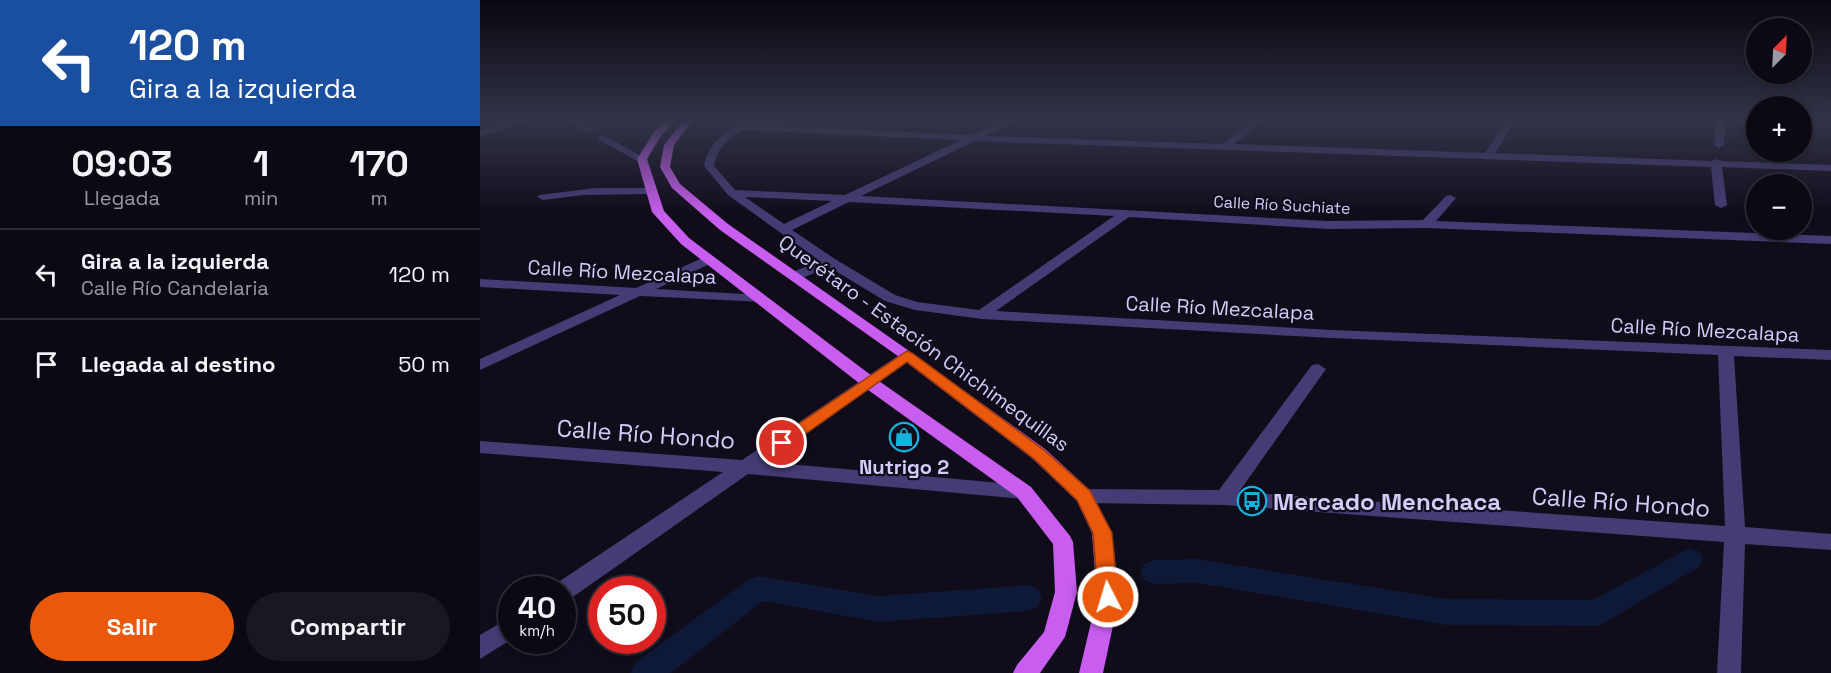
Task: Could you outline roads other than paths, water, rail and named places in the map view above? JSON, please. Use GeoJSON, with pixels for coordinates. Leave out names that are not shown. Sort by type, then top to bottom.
{"type":"FeatureCollection","features":[{"type":"Feature","properties":{"kind":"main road"},"geometry":{"type":"LineString","coordinates":[[647,151],[642,159],[658,212],[685,241],[870,383],[1024,492],[1063,543],[1066,591],[1054,637],[1026,673]]}},
{"type":"Feature","properties":{"kind":"main road","name":"Querétaro - Estación Chichimequillas"},"geometry":{"type":"LineString","coordinates":[[668,151],[665,167],[676,186],[724,227],[907,356],[1039,454],[1084,495],[1102,533],[1108,597],[1096,664],[1091,673]]}},
{"type":"Feature","properties":{"kind":"street"},"geometry":{"type":"LineString","coordinates":[[628,151],[642,159]]}},
{"type":"Feature","properties":{"kind":"street","name":"Calle Río Mezcalapa"},"geometry":{"type":"LineString","coordinates":[[712,151],[709,165],[732,193],[830,262],[890,298],[915,306],[982,315],[1332,334],[1831,355]]}},
{"type":"Feature","properties":{"kind":"street"},"geometry":{"type":"LineString","coordinates":[[784,229],[945,151]]}},
{"type":"Feature","properties":{"kind":"street"},"geometry":{"type":"LineString","coordinates":[[1353,151],[1716,162],[1831,168]]}},
{"type":"Feature","properties":{"kind":"street"},"geometry":{"type":"LineString","coordinates":[[1488,156],[1491,151]]}},
{"type":"Feature","properties":{"kind":"street"},"geometry":{"type":"LineString","coordinates":[[1716,162],[1721,205]]}},
{"type":"Feature","properties":{"kind":"street"},"geometry":{"type":"LineString","coordinates":[[543,197],[564,192],[592,190],[650,191]]}},
{"type":"Feature","properties":{"kind":"street","name":"Calle Río Suchiate"},"geometry":{"type":"LineString","coordinates":[[732,193],[1328,225],[1426,224],[1831,240]]}},
{"type":"Feature","properties":{"kind":"street"},"geometry":{"type":"LineString","coordinates":[[1426,224],[1450,198]]}},
{"type":"Feature","properties":{"kind":"street"},"geometry":{"type":"LineString","coordinates":[[982,315],[1126,213]]}},
{"type":"Feature","properties":{"kind":"street"},"geometry":{"type":"LineString","coordinates":[[480,365],[709,259]]}},
{"type":"Feature","properties":{"kind":"street"},"geometry":{"type":"LineString","coordinates":[[795,276],[830,262]]}},
{"type":"Feature","properties":{"kind":"street","name":"Calle Río Mezcalapa"},"geometry":{"type":"LineString","coordinates":[[480,283],[761,299]]}},
{"type":"Feature","properties":{"kind":"street"},"geometry":{"type":"LineString","coordinates":[[1726,350],[1735,536],[1729,673]]}},
{"type":"Feature","properties":{"kind":"street"},"geometry":{"type":"LineString","coordinates":[[576,583],[907,356]]}},
{"type":"Feature","properties":{"kind":"street"},"geometry":{"type":"LineString","coordinates":[[1224,498],[1318,369]]}},
{"type":"Feature","properties":{"kind":"street","name":"Calle Río Hondo"},"geometry":{"type":"LineString","coordinates":[[480,447],[747,467],[1024,492]]}},
{"type":"Feature","properties":{"kind":"street","name":"Calle Río Hondo"},"geometry":{"type":"LineString","coordinates":[[1084,495],[1224,498],[1831,543]]}},
{"type":"Feature","properties":{"kind":"street"},"geometry":{"type":"LineString","coordinates":[[480,648],[498,636]]}},
{"type":"Feature","properties":{"kind":"waterway"},"geometry":{"type":"LineString","coordinates":[[1154,572],[1197,571],[1446,612],[1596,613],[1689,559]]}},
{"type":"Feature","properties":{"kind":"waterway"},"geometry":{"type":"LineString","coordinates":[[647,673],[759,588],[879,609],[1028,598]]}},
{"type":"Feature","properties":{"kind":"place","name":"Nutrigo 2"},"geometry":{"type":"Point","coordinates":[904,437]}},
{"type":"Feature","properties":{"kind":"place","name":"Mercado Menchaca"},"geometry":{"type":"Point","coordinates":[1252,501]}}]}
